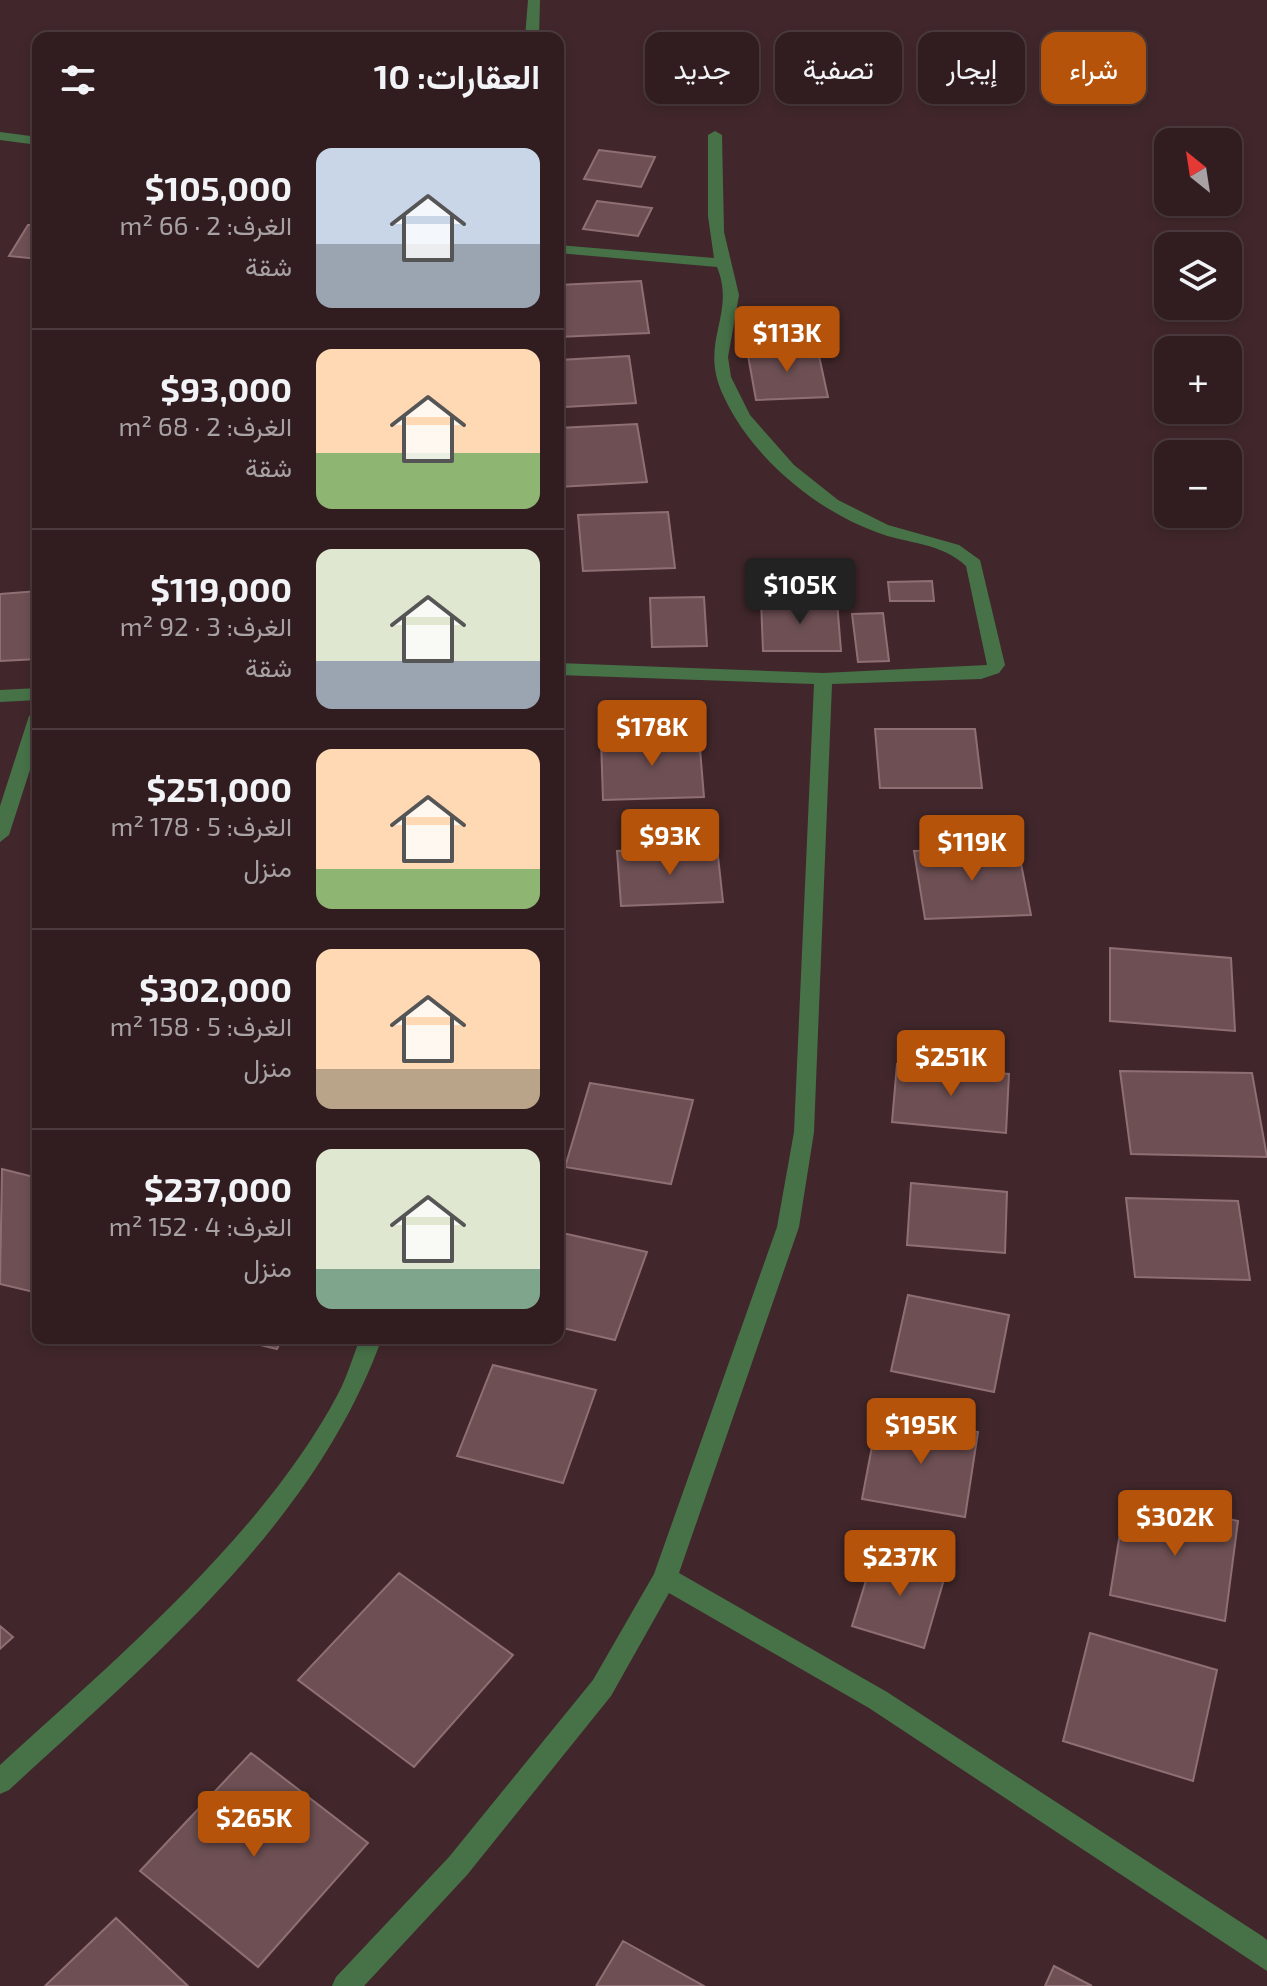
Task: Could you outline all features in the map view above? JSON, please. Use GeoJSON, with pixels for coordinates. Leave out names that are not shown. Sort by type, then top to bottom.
{"type":"FeatureCollection","features":[{"type":"Feature","properties":{"kind":"street"},"geometry":{"type":"LineString","coordinates":[[532,32],[534,0]]}},
{"type":"Feature","properties":{"kind":"street"},"geometry":{"type":"LineString","coordinates":[[564,669],[823,679],[981,673],[996,665],[974,564],[963,551],[877,527],[821,496],[768,447],[749,425],[724,386],[722,329],[731,302],[732,287],[723,263],[716,207],[715,135]]}},
{"type":"Feature","properties":{"kind":"street"},"geometry":{"type":"LineString","coordinates":[[0,136],[32,140]]}},
{"type":"Feature","properties":{"kind":"street"},"geometry":{"type":"LineString","coordinates":[[564,250],[723,263]]}},
{"type":"Feature","properties":{"kind":"street"},"geometry":{"type":"LineString","coordinates":[[346,1986],[458,1866],[602,1688],[665,1578],[788,1227],[804,1132],[823,679]]}},
{"type":"Feature","properties":{"kind":"street"},"geometry":{"type":"LineString","coordinates":[[0,696],[32,694]]}},
{"type":"Feature","properties":{"kind":"street"},"geometry":{"type":"LineString","coordinates":[[0,835],[32,735]]}},
{"type":"Feature","properties":{"kind":"street"},"geometry":{"type":"LineString","coordinates":[[0,1782],[160,1635],[265,1519],[341,1409],[368,1344]]}},
{"type":"Feature","properties":{"kind":"street"},"geometry":{"type":"LineString","coordinates":[[665,1578],[878,1700],[1253,1945],[1267,1958]]}},
{"type":"Feature","properties":{"kind":"building"},"geometry":{"type":"Polygon","coordinates":[[[599,150],[655,157],[641,187],[584,179],[599,150]]]}},
{"type":"Feature","properties":{"kind":"building"},"geometry":{"type":"Polygon","coordinates":[[[597,201],[652,208],[638,236],[583,229],[597,201]]]}},
{"type":"Feature","properties":{"kind":"building"},"geometry":{"type":"Polygon","coordinates":[[[28,225],[32,225],[32,258],[9,256],[28,225]]]}},
{"type":"Feature","properties":{"kind":"building"},"geometry":{"type":"Polygon","coordinates":[[[641,281],[649,333],[564,337],[564,285],[641,281]]]}},
{"type":"Feature","properties":{"kind":"building"},"geometry":{"type":"Polygon","coordinates":[[[817,347],[828,397],[756,400],[747,350],[817,347]]]}},
{"type":"Feature","properties":{"kind":"building"},"geometry":{"type":"Polygon","coordinates":[[[629,356],[636,403],[565,407],[564,360],[629,356]]]}},
{"type":"Feature","properties":{"kind":"building"},"geometry":{"type":"Polygon","coordinates":[[[637,424],[647,482],[564,487],[564,428],[637,424]]]}},
{"type":"Feature","properties":{"kind":"building"},"geometry":{"type":"Polygon","coordinates":[[[668,512],[675,568],[583,571],[578,515],[668,512]]]}},
{"type":"Feature","properties":{"kind":"building"},"geometry":{"type":"Polygon","coordinates":[[[932,581],[934,601],[890,601],[888,582],[932,581]]]}},
{"type":"Feature","properties":{"kind":"building"},"geometry":{"type":"Polygon","coordinates":[[[32,591],[32,659],[0,661],[0,594],[32,591]]]}},
{"type":"Feature","properties":{"kind":"building"},"geometry":{"type":"Polygon","coordinates":[[[704,597],[707,646],[652,647],[650,598],[704,597]]]}},
{"type":"Feature","properties":{"kind":"building"},"geometry":{"type":"Polygon","coordinates":[[[761,600],[837,601],[841,651],[763,651],[761,600]]]}},
{"type":"Feature","properties":{"kind":"building"},"geometry":{"type":"Polygon","coordinates":[[[883,613],[889,661],[858,662],[852,614],[883,613]]]}},
{"type":"Feature","properties":{"kind":"building"},"geometry":{"type":"Polygon","coordinates":[[[875,729],[975,729],[982,788],[880,788],[875,729]]]}},
{"type":"Feature","properties":{"kind":"building"},"geometry":{"type":"Polygon","coordinates":[[[699,737],[704,797],[603,800],[601,739],[699,737]]]}},
{"type":"Feature","properties":{"kind":"building"},"geometry":{"type":"Polygon","coordinates":[[[717,847],[723,902],[621,906],[617,851],[717,847]]]}},
{"type":"Feature","properties":{"kind":"building"},"geometry":{"type":"Polygon","coordinates":[[[1018,848],[1031,915],[925,919],[914,851],[1018,848]]]}},
{"type":"Feature","properties":{"kind":"building"},"geometry":{"type":"Polygon","coordinates":[[[1110,948],[1231,958],[1235,1031],[1110,1021],[1110,948]]]}},
{"type":"Feature","properties":{"kind":"building"},"geometry":{"type":"Polygon","coordinates":[[[897,1064],[1009,1074],[1006,1133],[892,1122],[897,1064]]]}},
{"type":"Feature","properties":{"kind":"building"},"geometry":{"type":"Polygon","coordinates":[[[1120,1071],[1252,1073],[1267,1157],[1131,1154],[1120,1071]]]}},
{"type":"Feature","properties":{"kind":"building"},"geometry":{"type":"Polygon","coordinates":[[[590,1083],[693,1100],[671,1184],[565,1167],[590,1083]]]}},
{"type":"Feature","properties":{"kind":"building"},"geometry":{"type":"Polygon","coordinates":[[[2,1169],[32,1176],[32,1292],[0,1284],[2,1169]]]}},
{"type":"Feature","properties":{"kind":"building"},"geometry":{"type":"Polygon","coordinates":[[[911,1183],[1007,1192],[1005,1253],[907,1245],[911,1183]]]}},
{"type":"Feature","properties":{"kind":"building"},"geometry":{"type":"Polygon","coordinates":[[[1126,1198],[1238,1201],[1250,1280],[1135,1277],[1126,1198]]]}},
{"type":"Feature","properties":{"kind":"building"},"geometry":{"type":"Polygon","coordinates":[[[564,1233],[647,1252],[615,1340],[564,1328],[564,1233]]]}},
{"type":"Feature","properties":{"kind":"building"},"geometry":{"type":"Polygon","coordinates":[[[908,1295],[1009,1315],[994,1392],[891,1371],[908,1295]]]}},
{"type":"Feature","properties":{"kind":"building"},"geometry":{"type":"Polygon","coordinates":[[[256,1344],[279,1344],[277,1349],[256,1344]]]}},
{"type":"Feature","properties":{"kind":"building"},"geometry":{"type":"Polygon","coordinates":[[[493,1365],[596,1390],[563,1483],[457,1456],[493,1365]]]}},
{"type":"Feature","properties":{"kind":"building"},"geometry":{"type":"Polygon","coordinates":[[[878,1415],[978,1432],[965,1517],[862,1499],[878,1415]]]}},
{"type":"Feature","properties":{"kind":"building"},"geometry":{"type":"Polygon","coordinates":[[[1126,1496],[1238,1521],[1225,1621],[1110,1595],[1126,1496]]]}},
{"type":"Feature","properties":{"kind":"building"},"geometry":{"type":"Polygon","coordinates":[[[876,1548],[947,1569],[924,1648],[852,1626],[876,1548]]]}},
{"type":"Feature","properties":{"kind":"building"},"geometry":{"type":"Polygon","coordinates":[[[399,1573],[513,1655],[414,1767],[298,1680],[399,1573]]]}},
{"type":"Feature","properties":{"kind":"building"},"geometry":{"type":"Polygon","coordinates":[[[0,1626],[13,1637],[0,1649],[0,1626]]]}},
{"type":"Feature","properties":{"kind":"building"},"geometry":{"type":"Polygon","coordinates":[[[1090,1633],[1217,1670],[1193,1781],[1063,1741],[1090,1633]]]}},
{"type":"Feature","properties":{"kind":"building"},"geometry":{"type":"Polygon","coordinates":[[[251,1753],[368,1843],[258,1967],[140,1871],[251,1753]]]}},
{"type":"Feature","properties":{"kind":"building"},"geometry":{"type":"Polygon","coordinates":[[[116,1918],[188,1986],[45,1986],[116,1918]]]}},
{"type":"Feature","properties":{"kind":"building"},"geometry":{"type":"Polygon","coordinates":[[[623,1941],[704,1986],[596,1986],[623,1941]]]}},
{"type":"Feature","properties":{"kind":"building"},"geometry":{"type":"Polygon","coordinates":[[[1054,1966],[1092,1986],[1045,1986],[1054,1966]]]}}]}
